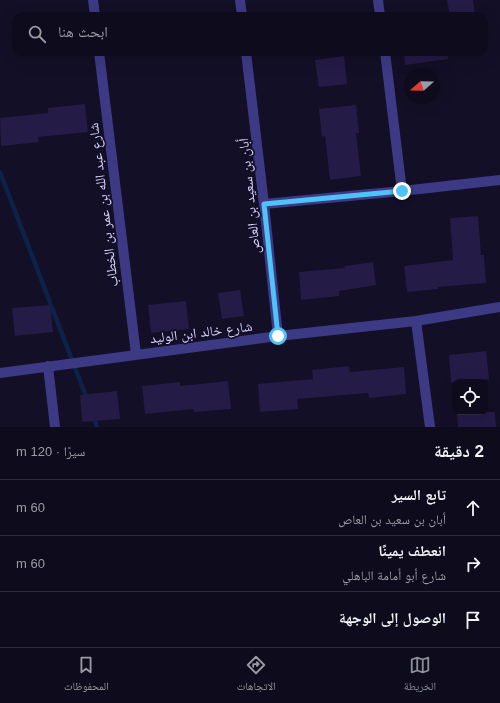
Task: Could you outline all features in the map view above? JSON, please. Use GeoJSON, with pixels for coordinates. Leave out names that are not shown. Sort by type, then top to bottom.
{"type":"FeatureCollection","features":[{"type":"Feature","properties":{"kind":"street"},"geometry":{"type":"LineString","coordinates":[[93,0],[94,12]]}},
{"type":"Feature","properties":{"kind":"street"},"geometry":{"type":"LineString","coordinates":[[240,0],[242,12]]}},
{"type":"Feature","properties":{"kind":"street"},"geometry":{"type":"LineString","coordinates":[[378,0],[380,12]]}},
{"type":"Feature","properties":{"kind":"street","name":"شارع عبد الله بن عمر بن الخطاب"},"geometry":{"type":"LineString","coordinates":[[99,56],[136,354]]}},
{"type":"Feature","properties":{"kind":"street","name":"أبان بن سعيد بن العاص"},"geometry":{"type":"LineString","coordinates":[[246,56],[278,336]]}},
{"type":"Feature","properties":{"kind":"street"},"geometry":{"type":"LineString","coordinates":[[385,56],[402,191]]}},
{"type":"Feature","properties":{"kind":"street"},"geometry":{"type":"LineString","coordinates":[[264,204],[500,180]]}},
{"type":"Feature","properties":{"kind":"street","name":"شارع خالد ابن الوليد"},"geometry":{"type":"LineString","coordinates":[[0,373],[278,336],[416,321],[500,307]]}},
{"type":"Feature","properties":{"kind":"street"},"geometry":{"type":"LineString","coordinates":[[416,321],[430,427]]}},
{"type":"Feature","properties":{"kind":"street"},"geometry":{"type":"LineString","coordinates":[[48,366],[54,427]]}},
{"type":"Feature","properties":{"kind":"building"},"geometry":{"type":"Polygon","coordinates":[[[447,0],[473,0],[475,12],[449,12],[447,0]]]}},
{"type":"Feature","properties":{"kind":"building"},"geometry":{"type":"Polygon","coordinates":[[[344,56],[347,84],[319,87],[315,60],[344,56]]]}},
{"type":"Feature","properties":{"kind":"building"},"geometry":{"type":"Polygon","coordinates":[[[404,56],[448,56],[448,59],[405,65],[404,56]]]}},
{"type":"Feature","properties":{"kind":"building"},"geometry":{"type":"Polygon","coordinates":[[[85,104],[88,132],[38,137],[39,142],[1,146],[0,118],[48,113],[48,108],[85,104]]]}},
{"type":"Feature","properties":{"kind":"building"},"geometry":{"type":"Polygon","coordinates":[[[356,105],[359,133],[356,133],[361,176],[330,180],[325,136],[322,137],[319,109],[356,105]]]}},
{"type":"Feature","properties":{"kind":"building"},"geometry":{"type":"Polygon","coordinates":[[[478,216],[481,255],[484,255],[486,283],[438,287],[438,289],[407,292],[404,266],[453,260],[450,218],[478,216]]]}},
{"type":"Feature","properties":{"kind":"building"},"geometry":{"type":"Polygon","coordinates":[[[373,262],[376,285],[339,291],[339,296],[301,300],[299,272],[345,268],[344,266],[373,262]]]}},
{"type":"Feature","properties":{"kind":"building"},"geometry":{"type":"Polygon","coordinates":[[[240,290],[244,316],[222,319],[218,293],[240,290]]]}},
{"type":"Feature","properties":{"kind":"building"},"geometry":{"type":"Polygon","coordinates":[[[186,301],[189,329],[151,333],[148,305],[186,301]]]}},
{"type":"Feature","properties":{"kind":"building"},"geometry":{"type":"Polygon","coordinates":[[[50,305],[53,332],[15,336],[12,308],[50,305]]]}},
{"type":"Feature","properties":{"kind":"building"},"geometry":{"type":"Polygon","coordinates":[[[486,351],[489,379],[452,379],[451,383],[449,355],[486,351]]]}},
{"type":"Feature","properties":{"kind":"building"},"geometry":{"type":"Polygon","coordinates":[[[349,366],[350,372],[404,367],[406,394],[369,398],[368,393],[297,399],[298,409],[260,412],[258,384],[313,379],[312,370],[349,366]]]}},
{"type":"Feature","properties":{"kind":"building"},"geometry":{"type":"Polygon","coordinates":[[[228,381],[231,409],[194,412],[193,409],[145,414],[142,386],[180,382],[180,386],[228,381]]]}},
{"type":"Feature","properties":{"kind":"building"},"geometry":{"type":"Polygon","coordinates":[[[117,391],[120,419],[82,422],[80,395],[117,391]]]}},
{"type":"Feature","properties":{"kind":"building"},"geometry":{"type":"Polygon","coordinates":[[[488,412],[495,412],[496,427],[458,427],[457,415],[488,415],[488,412]]]}},
{"type":"Feature","properties":{"kind":"waterway"},"geometry":{"type":"LineString","coordinates":[[0,172],[87,399]]}},
{"type":"Feature","properties":{"kind":"waterway"},"geometry":{"type":"LineString","coordinates":[[93,415],[97,427]]}},
{"type":"Feature","properties":{"kind":"route"},"geometry":{"type":"LineString","coordinates":[[278,336],[264,204],[402,191]]}}]}
